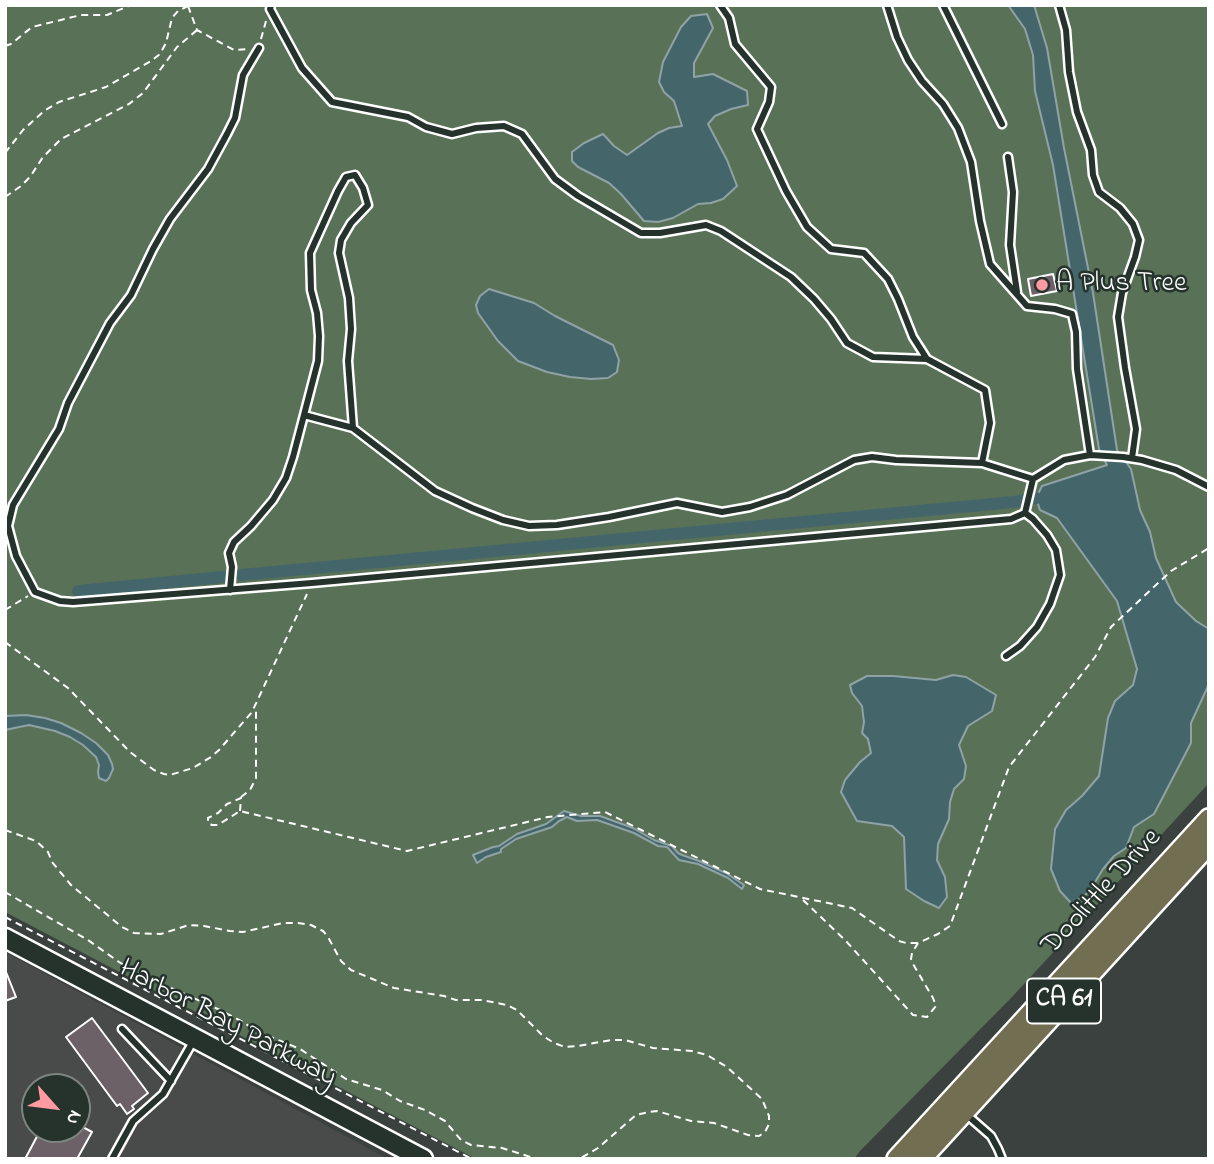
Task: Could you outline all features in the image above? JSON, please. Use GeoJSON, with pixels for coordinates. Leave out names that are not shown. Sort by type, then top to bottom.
{"type":"FeatureCollection","features":[{"type":"Feature","properties":{"kind":"main road","name":"Doolittle Drive"},"geometry":{"type":"LineString","coordinates":[[897,1159],[1209,819]]}},
{"type":"Feature","properties":{"kind":"main road","name":"Doolittle Drive"},"geometry":{"type":"LineString","coordinates":[[921,1159],[1209,844]]}},
{"type":"Feature","properties":{"kind":"main road","name":"Harbor Bay Parkway"},"geometry":{"type":"LineString","coordinates":[[5,938],[424,1159]]}},
{"type":"Feature","properties":{"kind":"lane"},"geometry":{"type":"LineString","coordinates":[[720,5],[729,18],[735,44],[771,87],[769,102],[757,130],[786,191],[807,227],[831,249],[864,253],[888,279],[913,337],[927,359]]}},
{"type":"Feature","properties":{"kind":"lane"},"geometry":{"type":"LineString","coordinates":[[887,5],[908,60],[922,81],[943,104],[958,128],[971,162],[990,264],[1027,306],[1072,314],[1076,332],[1077,369],[1094,456]]}},
{"type":"Feature","properties":{"kind":"lane"},"geometry":{"type":"LineString","coordinates":[[943,5],[1002,124]]}},
{"type":"Feature","properties":{"kind":"lane"},"geometry":{"type":"LineString","coordinates":[[1059,5],[1066,30],[1069,72],[1077,112],[1091,150],[1093,175],[1099,192],[1120,208],[1133,223],[1139,240],[1122,293],[1118,317],[1136,429],[1132,458]]}},
{"type":"Feature","properties":{"kind":"lane"},"geometry":{"type":"LineString","coordinates":[[270,7],[302,68],[332,102],[408,117],[426,127],[452,134],[476,128],[504,126],[522,134],[555,179],[578,196],[641,233],[660,233],[706,225],[714,228],[791,277],[831,319],[847,343],[873,357],[927,359],[985,390],[990,423],[982,463]]}},
{"type":"Feature","properties":{"kind":"lane"},"geometry":{"type":"LineString","coordinates":[[259,48],[243,75],[235,118],[227,134],[208,169],[170,219],[131,295],[110,323],[68,403],[59,429],[13,505],[8,526],[16,556],[34,592],[60,601],[73,602],[230,590],[1011,519],[1025,513]]}},
{"type":"Feature","properties":{"kind":"lane"},"geometry":{"type":"LineString","coordinates":[[1008,157],[1013,191],[1010,245],[1017,294]]}},
{"type":"Feature","properties":{"kind":"lane"},"geometry":{"type":"LineString","coordinates":[[230,590],[232,567],[229,553],[234,542],[273,500],[286,478],[293,457],[318,361],[319,335],[311,290],[310,253],[346,177],[355,175],[363,188],[368,205],[341,240],[339,253],[349,298],[351,329],[348,361],[353,428]]}},
{"type":"Feature","properties":{"kind":"lane"},"geometry":{"type":"LineString","coordinates":[[304,415],[353,428],[435,491],[503,520],[529,526],[557,525],[609,517],[677,503],[722,512],[750,507],[787,495],[854,460],[872,457],[982,463],[1033,479]]}},
{"type":"Feature","properties":{"kind":"lane"},"geometry":{"type":"LineString","coordinates":[[1025,513],[1033,479],[1064,460],[1094,456],[1132,458],[1176,470],[1209,487]]}},
{"type":"Feature","properties":{"kind":"lane"},"geometry":{"type":"LineString","coordinates":[[1006,656],[1020,646],[1037,627],[1050,604],[1060,575],[1056,550],[1040,527],[1025,513]]}},
{"type":"Feature","properties":{"kind":"lane"},"geometry":{"type":"LineString","coordinates":[[122,1029],[171,1081]]}},
{"type":"Feature","properties":{"kind":"lane"},"geometry":{"type":"LineString","coordinates":[[112,1159],[133,1121],[163,1094],[195,1038]]}},
{"type":"Feature","properties":{"kind":"lane"},"geometry":{"type":"LineString","coordinates":[[962,1112],[972,1117],[991,1136],[1002,1159]]}},
{"type":"Feature","properties":{"kind":"path"},"geometry":{"type":"LineString","coordinates":[[5,46],[32,27],[81,15],[107,15],[131,5]]}},
{"type":"Feature","properties":{"kind":"path"},"geometry":{"type":"LineString","coordinates":[[5,153],[23,130],[44,111],[59,102],[106,87],[160,54],[166,43],[172,18],[178,11],[188,6],[198,30],[234,50],[259,48],[270,7]]}},
{"type":"Feature","properties":{"kind":"path"},"geometry":{"type":"LineString","coordinates":[[5,197],[30,177],[50,148],[61,139],[129,104],[143,93],[177,47],[198,30]]}},
{"type":"Feature","properties":{"kind":"path"},"geometry":{"type":"LineString","coordinates":[[256,704],[256,778],[250,790],[208,818],[208,823],[212,825],[218,825],[240,811],[407,851],[548,817],[605,811],[760,889],[852,908],[898,941],[918,943],[950,926],[1009,767],[1095,657],[1111,627],[1171,570],[1209,548]]}},
{"type":"Feature","properties":{"kind":"path"},"geometry":{"type":"LineString","coordinates":[[5,642],[68,688],[130,752],[148,765],[170,775],[193,768],[211,757],[243,722],[256,704],[312,583]]}},
{"type":"Feature","properties":{"kind":"path"},"geometry":{"type":"LineString","coordinates":[[5,610],[34,592]]}},
{"type":"Feature","properties":{"kind":"path"},"geometry":{"type":"LineString","coordinates":[[240,798],[240,811]]}},
{"type":"Feature","properties":{"kind":"path"},"geometry":{"type":"LineString","coordinates":[[5,830],[36,841],[48,852],[52,862],[71,885],[122,927],[134,933],[161,934],[189,925],[230,932],[243,932],[283,923],[311,925],[323,931],[341,961],[351,970],[394,988],[456,1000],[482,1000],[507,1005],[517,1010],[543,1036],[565,1047],[625,1040],[653,1048],[707,1055],[727,1067],[762,1098],[769,1116],[769,1125],[759,1136],[714,1123],[691,1121],[657,1111],[649,1112],[636,1115],[598,1149],[579,1159]]}},
{"type":"Feature","properties":{"kind":"path"},"geometry":{"type":"LineString","coordinates":[[5,892],[88,940],[136,972],[220,1010],[252,1029],[300,1049],[346,1079],[382,1090],[445,1121],[461,1140],[471,1145],[502,1148],[537,1159]]}},
{"type":"Feature","properties":{"kind":"path"},"geometry":{"type":"LineString","coordinates":[[800,898],[845,940],[912,1015],[927,1017],[936,1006],[911,959],[918,943]]}},
{"type":"Feature","properties":{"kind":"path"},"geometry":{"type":"LineString","coordinates":[[5,917],[472,1159]]}},
{"type":"Feature","properties":{"kind":"shaded area"},"geometry":{"type":"Polygon","coordinates":[[[5,952],[388,1159],[5,1159],[5,952]]]}},
{"type":"Feature","properties":{"kind":"green space"},"geometry":{"type":"Polygon","coordinates":[[[5,5],[1209,5],[1209,783],[1012,997],[854,1159],[476,1159],[5,912],[5,5]]]}},
{"type":"Feature","properties":{"kind":"water"},"geometry":{"type":"Polygon","coordinates":[[[1008,5],[1034,5],[1047,48],[1093,293],[1117,450],[1131,469],[1140,510],[1150,532],[1156,558],[1176,602],[1209,629],[1209,684],[1191,723],[1191,743],[1154,814],[1134,827],[1126,848],[1114,856],[1103,869],[1089,892],[1072,904],[1060,891],[1051,869],[1055,829],[1066,810],[1099,776],[1108,718],[1115,701],[1133,685],[1137,669],[1117,601],[1057,518],[1040,510],[1036,498],[1042,486],[1107,465],[1099,449],[1053,165],[1035,91],[1033,55],[1025,29],[1008,5]]]}},
{"type":"Feature","properties":{"kind":"water"},"geometry":{"type":"Polygon","coordinates":[[[707,14],[713,28],[694,63],[694,77],[713,74],[747,91],[748,105],[715,116],[708,124],[737,186],[723,199],[698,204],[673,218],[658,222],[644,221],[609,183],[578,167],[572,161],[572,152],[603,134],[627,155],[658,133],[682,126],[674,101],[664,92],[659,82],[663,62],[681,27],[691,16],[707,14]]]}},
{"type":"Feature","properties":{"kind":"water"},"geometry":{"type":"Polygon","coordinates":[[[489,289],[534,303],[613,345],[619,360],[617,372],[608,378],[570,377],[518,361],[498,341],[478,313],[476,305],[480,296],[489,289]]]}},
{"type":"Feature","properties":{"kind":"water"},"geometry":{"type":"Polygon","coordinates":[[[953,675],[966,677],[996,695],[992,711],[968,726],[959,745],[966,766],[964,779],[954,789],[949,819],[938,844],[937,860],[945,877],[947,897],[939,908],[906,889],[904,837],[892,826],[857,821],[841,792],[845,780],[871,753],[868,739],[862,733],[862,706],[852,693],[850,685],[867,676],[936,680],[953,675]]]}},
{"type":"Feature","properties":{"kind":"water"},"geometry":{"type":"Polygon","coordinates":[[[26,715],[61,723],[96,743],[108,755],[112,764],[109,778],[106,781],[99,778],[96,757],[70,737],[29,725],[5,730],[5,716],[26,715]]]}},
{"type":"Feature","properties":{"kind":"water"},"geometry":{"type":"Polygon","coordinates":[[[564,811],[581,816],[600,816],[633,828],[672,846],[682,855],[726,873],[744,885],[742,889],[728,878],[698,864],[679,860],[667,847],[658,846],[634,833],[597,820],[577,821],[567,817],[552,827],[516,839],[501,849],[501,852],[477,863],[473,855],[499,846],[517,834],[546,824],[564,811]]]}},
{"type":"Feature","properties":{"kind":"building","name":"A Plus Tree"},"geometry":{"type":"Polygon","coordinates":[[[1053,274],[1057,291],[1031,296],[1028,279],[1053,274]]]}},
{"type":"Feature","properties":{"kind":"building"},"geometry":{"type":"Polygon","coordinates":[[[5,973],[16,997],[5,1001],[5,973]]]}},
{"type":"Feature","properties":{"kind":"building"},"geometry":{"type":"Polygon","coordinates":[[[92,1018],[148,1093],[132,1106],[134,1109],[127,1114],[120,1104],[117,1106],[66,1037],[92,1018]]]}},
{"type":"Feature","properties":{"kind":"building"},"geometry":{"type":"Polygon","coordinates":[[[34,1143],[86,1143],[77,1159],[25,1159],[34,1143]]]}},
{"type":"Feature","properties":{"kind":"waterway"},"geometry":{"type":"LineString","coordinates":[[241,575],[1036,498]]}},
{"type":"Feature","properties":{"kind":"waterway"},"geometry":{"type":"LineString","coordinates":[[78,591],[222,577]]}},
{"type":"Feature","properties":{"kind":"place","name":"A Plus Tree"},"geometry":{"type":"Point","coordinates":[1042,285]}}]}
